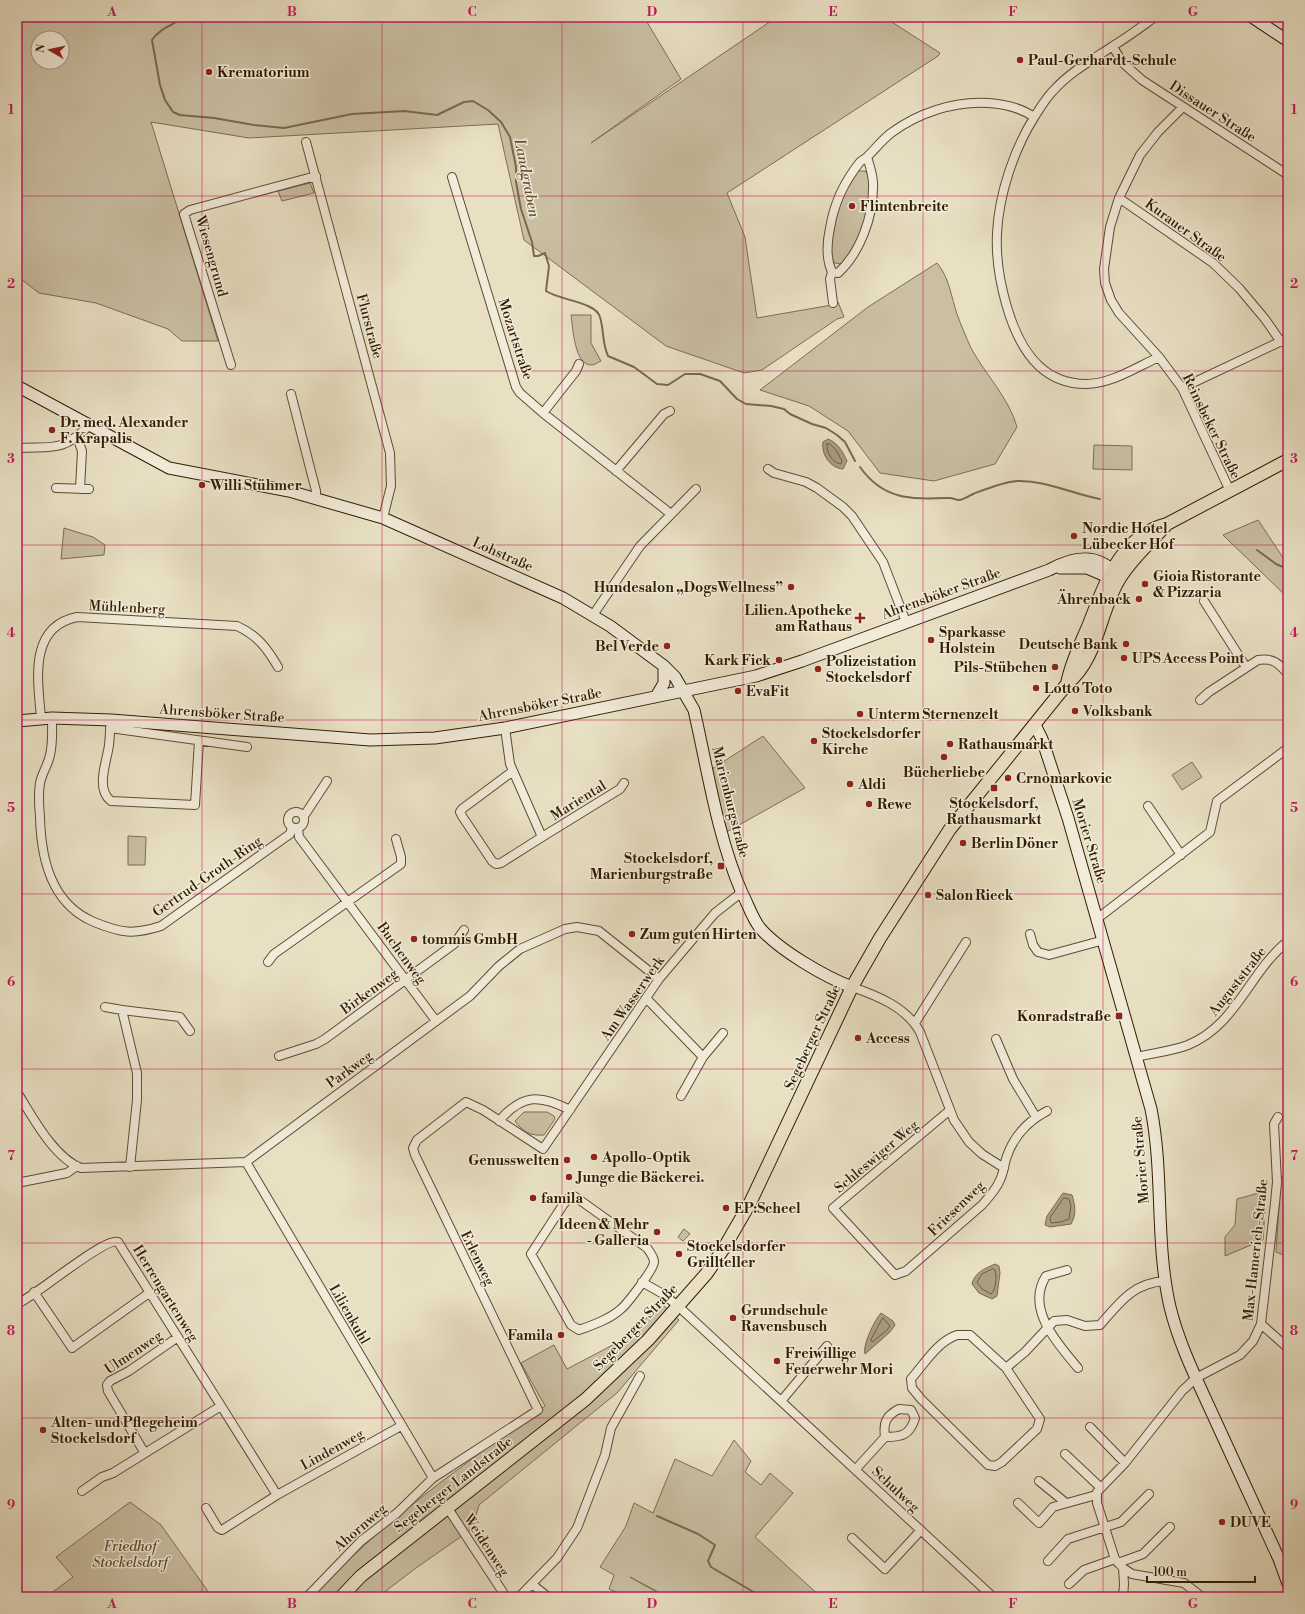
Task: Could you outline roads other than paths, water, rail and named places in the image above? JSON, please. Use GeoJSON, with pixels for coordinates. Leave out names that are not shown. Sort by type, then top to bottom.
{"type":"FeatureCollection","features":[{"type":"Feature","properties":{"kind":"main road"},"geometry":{"type":"LineString","coordinates":[[1252,17],[1288,41]]}},
{"type":"Feature","properties":{"kind":"main road","name":"Lohstraße"},"geometry":{"type":"LineString","coordinates":[[17,386],[169,468],[289,491],[383,518],[563,598],[593,616],[664,666],[675,678],[683,691]]}},
{"type":"Feature","properties":{"kind":"main road","name":"Segeberger Straße"},"geometry":{"type":"LineString","coordinates":[[586,1399],[648,1340],[707,1273],[724,1248],[750,1203],[852,987],[880,938],[950,830],[1067,684],[1077,675],[1088,658],[1114,575],[1125,550],[1143,534],[1154,527],[1167,524],[1288,460]]}},
{"type":"Feature","properties":{"kind":"main road","name":"Ahrensböker Straße"},"geometry":{"type":"LineString","coordinates":[[17,721],[52,718],[110,724],[370,740],[435,738],[505,728],[762,674],[1048,570],[1065,567],[1087,568],[1114,575]]}},
{"type":"Feature","properties":{"kind":"main road"},"geometry":{"type":"LineString","coordinates":[[657,695],[664,683],[664,666]]}},
{"type":"Feature","properties":{"kind":"main road","name":"Marienburgstraße"},"geometry":{"type":"LineString","coordinates":[[683,691],[694,710],[722,837],[742,892],[756,921],[766,933],[799,958],[834,980],[852,987]]}},
{"type":"Feature","properties":{"kind":"main road","name":"Morier Straße"},"geometry":{"type":"LineString","coordinates":[[1035,725],[1042,739],[1068,818],[1098,918],[1151,1109],[1156,1138],[1165,1281],[1177,1330],[1196,1378],[1288,1584]]}},
{"type":"Feature","properties":{"kind":"main road","name":"Segeberger Landstraße"},"geometry":{"type":"LineString","coordinates":[[341,1597],[361,1576],[586,1399]]}},
{"type":"Feature","properties":{"kind":"street"},"geometry":{"type":"LineString","coordinates":[[1156,17],[1113,47],[1080,67],[1052,91],[1034,117],[1011,168],[1000,209],[997,233],[997,255],[1002,285],[1012,320],[1024,347],[1038,365],[1052,376],[1061,380],[1087,384],[1113,378],[1159,357]]}},
{"type":"Feature","properties":{"kind":"street","name":"Dissauer Straße"},"geometry":{"type":"LineString","coordinates":[[1113,47],[1123,63],[1142,80],[1288,175]]}},
{"type":"Feature","properties":{"kind":"street"},"geometry":{"type":"LineString","coordinates":[[833,304],[830,279],[832,272],[829,266],[827,242],[833,211],[843,186],[861,161],[867,157],[872,150],[890,133],[908,122],[945,107],[965,104],[1000,104],[1027,112],[1034,117]]}},
{"type":"Feature","properties":{"kind":"street","name":"Reinsbeker Straße"},"geometry":{"type":"LineString","coordinates":[[1183,107],[1158,132],[1140,155],[1119,198],[1110,227],[1104,255],[1106,283],[1111,300],[1119,313],[1159,357],[1182,388],[1230,491]]}},
{"type":"Feature","properties":{"kind":"street","name":"Flurstraße"},"geometry":{"type":"LineString","coordinates":[[306,142],[390,453],[392,486],[383,518]]}},
{"type":"Feature","properties":{"kind":"street"},"geometry":{"type":"LineString","coordinates":[[832,272],[838,273],[847,265],[860,240],[870,214],[874,187],[867,157]]}},
{"type":"Feature","properties":{"kind":"street","name":"Wiesengrund"},"geometry":{"type":"LineString","coordinates":[[231,365],[184,214],[190,210],[316,176]]}},
{"type":"Feature","properties":{"kind":"street","name":"Mozartstraße"},"geometry":{"type":"LineString","coordinates":[[452,177],[513,379],[520,393],[670,514]]}},
{"type":"Feature","properties":{"kind":"street","name":"Kurauer Straße"},"geometry":{"type":"LineString","coordinates":[[1119,198],[1212,263],[1239,288],[1284,340]]}},
{"type":"Feature","properties":{"kind":"street"},"geometry":{"type":"LineString","coordinates":[[1182,388],[1284,340]]}},
{"type":"Feature","properties":{"kind":"street"},"geometry":{"type":"LineString","coordinates":[[543,413],[576,371],[579,364]]}},
{"type":"Feature","properties":{"kind":"street"},"geometry":{"type":"LineString","coordinates":[[292,394],[316,491],[316,498]]}},
{"type":"Feature","properties":{"kind":"street"},"geometry":{"type":"LineString","coordinates":[[616,471],[664,414],[670,411]]}},
{"type":"Feature","properties":{"kind":"street"},"geometry":{"type":"LineString","coordinates":[[17,448],[59,446],[77,437],[90,425]]}},
{"type":"Feature","properties":{"kind":"street"},"geometry":{"type":"LineString","coordinates":[[77,437],[82,451],[80,489]]}},
{"type":"Feature","properties":{"kind":"street"},"geometry":{"type":"LineString","coordinates":[[768,469],[774,473],[806,482],[817,488],[843,507],[852,516],[884,562],[906,622]]}},
{"type":"Feature","properties":{"kind":"street"},"geometry":{"type":"LineString","coordinates":[[56,488],[89,489]]}},
{"type":"Feature","properties":{"kind":"street"},"geometry":{"type":"LineString","coordinates":[[593,616],[640,546],[696,489]]}},
{"type":"Feature","properties":{"kind":"street"},"geometry":{"type":"LineString","coordinates":[[1204,601],[1246,667]]}},
{"type":"Feature","properties":{"kind":"street","name":"Mühlenberg"},"geometry":{"type":"LineString","coordinates":[[41,718],[39,672],[41,646],[52,628],[77,617],[237,626],[250,632],[263,643],[278,667]]}},
{"type":"Feature","properties":{"kind":"street"},"geometry":{"type":"LineString","coordinates":[[1200,700],[1258,660],[1267,659],[1276,661],[1288,674]]}},
{"type":"Feature","properties":{"kind":"street","name":"Gertrud-Groth-Ring"},"geometry":{"type":"LineString","coordinates":[[52,718],[51,754],[40,784],[40,826],[44,859],[58,893],[69,907],[86,919],[122,932],[142,932],[161,926],[290,834],[295,828],[302,826],[305,822],[304,816],[301,812],[292,812],[288,820],[295,828]]}},
{"type":"Feature","properties":{"kind":"street"},"geometry":{"type":"LineString","coordinates":[[110,724],[109,746],[104,767],[104,790],[108,799],[111,801],[195,805],[199,741]]}},
{"type":"Feature","properties":{"kind":"street","name":"Ahrensböker Straße"},"geometry":{"type":"LineString","coordinates":[[110,724],[199,741],[247,747]]}},
{"type":"Feature","properties":{"kind":"street","name":"Mariental"},"geometry":{"type":"LineString","coordinates":[[505,728],[513,771],[542,837]]}},
{"type":"Feature","properties":{"kind":"street"},"geometry":{"type":"LineString","coordinates":[[1098,918],[1210,832],[1217,801],[1288,748]]}},
{"type":"Feature","properties":{"kind":"street","name":"Mariental"},"geometry":{"type":"LineString","coordinates":[[513,771],[460,812],[492,861],[496,864],[501,863],[620,790],[624,783]]}},
{"type":"Feature","properties":{"kind":"street","name":"Gertrud-Groth-Ring"},"geometry":{"type":"LineString","coordinates":[[304,816],[327,781]]}},
{"type":"Feature","properties":{"kind":"street"},"geometry":{"type":"LineString","coordinates":[[1148,806],[1181,855]]}},
{"type":"Feature","properties":{"kind":"street"},"geometry":{"type":"LineString","coordinates":[[295,828],[299,837],[348,900]]}},
{"type":"Feature","properties":{"kind":"street"},"geometry":{"type":"LineString","coordinates":[[268,962],[274,954],[348,900],[401,864],[402,857],[396,839]]}},
{"type":"Feature","properties":{"kind":"street","name":"Am Wasserwerk"},"geometry":{"type":"LineString","coordinates":[[543,1149],[659,979],[716,913],[742,892]]}},
{"type":"Feature","properties":{"kind":"street","name":"Buchenweg"},"geometry":{"type":"LineString","coordinates":[[348,900],[436,1021]]}},
{"type":"Feature","properties":{"kind":"street","name":"Parkweg"},"geometry":{"type":"LineString","coordinates":[[246,1162],[470,996],[499,966],[520,949],[565,929],[577,927],[599,930],[659,979]]}},
{"type":"Feature","properties":{"kind":"street","name":"Birkenweg"},"geometry":{"type":"LineString","coordinates":[[278,1056],[316,1044],[325,1039],[454,944],[464,930]]}},
{"type":"Feature","properties":{"kind":"street"},"geometry":{"type":"LineString","coordinates":[[1030,934],[1033,945],[1038,952],[1049,955],[1104,940]]}},
{"type":"Feature","properties":{"kind":"street","name":"Auguststraße"},"geometry":{"type":"LineString","coordinates":[[1137,1057],[1187,1045],[1211,1032],[1234,1010],[1272,957],[1288,941]]}},
{"type":"Feature","properties":{"kind":"street"},"geometry":{"type":"LineString","coordinates":[[915,1023],[966,942]]}},
{"type":"Feature","properties":{"kind":"street"},"geometry":{"type":"LineString","coordinates":[[852,987],[870,993],[900,1009],[915,1023],[920,1032],[954,1120],[969,1142],[982,1154],[1004,1168]]}},
{"type":"Feature","properties":{"kind":"street"},"geometry":{"type":"LineString","coordinates":[[646,999],[703,1057]]}},
{"type":"Feature","properties":{"kind":"street"},"geometry":{"type":"LineString","coordinates":[[105,1007],[180,1017],[190,1032]]}},
{"type":"Feature","properties":{"kind":"street"},"geometry":{"type":"LineString","coordinates":[[122,1010],[137,1073],[137,1100],[130,1166]]}},
{"type":"Feature","properties":{"kind":"street"},"geometry":{"type":"LineString","coordinates":[[681,1096],[703,1057],[723,1033]]}},
{"type":"Feature","properties":{"kind":"street"},"geometry":{"type":"LineString","coordinates":[[996,1039],[1013,1079],[1036,1117]]}},
{"type":"Feature","properties":{"kind":"street"},"geometry":{"type":"LineString","coordinates":[[17,1092],[48,1138],[67,1160],[77,1166],[90,1168],[246,1162]]}},
{"type":"Feature","properties":{"kind":"street"},"geometry":{"type":"LineString","coordinates":[[499,1121],[509,1109],[528,1100],[550,1100],[570,1110]]}},
{"type":"Feature","properties":{"kind":"street","name":"Erlenweg"},"geometry":{"type":"LineString","coordinates":[[433,1478],[538,1410],[448,1225],[415,1155],[414,1148],[417,1140],[466,1102],[483,1110],[543,1149]]}},
{"type":"Feature","properties":{"kind":"street","name":"Schleswiger Weg"},"geometry":{"type":"LineString","coordinates":[[895,1275],[833,1208],[950,1110]]}},
{"type":"Feature","properties":{"kind":"street","name":"Friesenweg"},"geometry":{"type":"LineString","coordinates":[[895,1275],[906,1271],[982,1205],[993,1193],[1017,1136],[1036,1117],[1047,1111]]}},
{"type":"Feature","properties":{"kind":"street","name":"Max-Hamerich-Straße"},"geometry":{"type":"LineString","coordinates":[[1096,1495],[1100,1487],[1125,1463],[1182,1391],[1196,1378],[1240,1354],[1253,1341],[1261,1324],[1276,1203],[1277,1182],[1274,1124],[1278,1117]]}},
{"type":"Feature","properties":{"kind":"street","name":"Lilienkuhl"},"geometry":{"type":"LineString","coordinates":[[246,1162],[433,1478]]}},
{"type":"Feature","properties":{"kind":"street"},"geometry":{"type":"LineString","coordinates":[[17,1183],[66,1173],[77,1166]]}},
{"type":"Feature","properties":{"kind":"street"},"geometry":{"type":"LineString","coordinates":[[574,1196],[647,1248],[654,1258],[654,1263],[642,1282],[621,1309],[592,1325],[579,1330],[571,1325],[531,1254],[563,1205],[569,1198],[574,1196]]}},
{"type":"Feature","properties":{"kind":"street","name":"Herrengartenweg"},"geometry":{"type":"LineString","coordinates":[[17,1304],[96,1250],[115,1241],[118,1242],[277,1495]]}},
{"type":"Feature","properties":{"kind":"street"},"geometry":{"type":"LineString","coordinates":[[1067,1270],[1059,1271],[1046,1276],[1040,1285],[1041,1312],[1050,1333],[1078,1368]]}},
{"type":"Feature","properties":{"kind":"street"},"geometry":{"type":"LineString","coordinates":[[1006,1368],[1025,1352],[1054,1321],[1067,1320],[1085,1326],[1100,1324],[1139,1286],[1151,1282],[1165,1281]]}},
{"type":"Feature","properties":{"kind":"street","name":"Schulweg"},"geometry":{"type":"LineString","coordinates":[[642,1282],[663,1294],[678,1306],[782,1400],[993,1597]]}},
{"type":"Feature","properties":{"kind":"street"},"geometry":{"type":"LineString","coordinates":[[34,1292],[72,1348],[149,1293]]}},
{"type":"Feature","properties":{"kind":"street"},"geometry":{"type":"LineString","coordinates":[[1261,1324],[1288,1348]]}},
{"type":"Feature","properties":{"kind":"street"},"geometry":{"type":"LineString","coordinates":[[957,1335],[970,1335],[1006,1368],[1040,1420],[1037,1429],[1002,1462],[995,1466],[988,1465],[921,1399],[912,1388],[912,1380],[946,1339],[957,1335]]}},
{"type":"Feature","properties":{"kind":"street","name":"Ulmenweg"},"geometry":{"type":"LineString","coordinates":[[144,1452],[108,1391],[107,1385],[110,1381],[129,1371],[178,1337]]}},
{"type":"Feature","properties":{"kind":"street"},"geometry":{"type":"LineString","coordinates":[[782,1400],[827,1346]]}},
{"type":"Feature","properties":{"kind":"street"},"geometry":{"type":"LineString","coordinates":[[519,1597],[533,1585],[557,1558],[577,1528],[605,1455],[611,1428],[640,1376]]}},
{"type":"Feature","properties":{"kind":"street"},"geometry":{"type":"LineString","coordinates":[[911,1410],[921,1399]]}},
{"type":"Feature","properties":{"kind":"street"},"geometry":{"type":"LineString","coordinates":[[82,1491],[102,1477],[113,1472],[221,1406]]}},
{"type":"Feature","properties":{"kind":"street"},"geometry":{"type":"LineString","coordinates":[[885,1437],[884,1431],[890,1414],[899,1409],[911,1410]]}},
{"type":"Feature","properties":{"kind":"street"},"geometry":{"type":"LineString","coordinates":[[856,1469],[885,1437],[898,1437],[908,1433],[915,1418],[911,1410]]}},
{"type":"Feature","properties":{"kind":"street","name":"Lindenweg"},"geometry":{"type":"LineString","coordinates":[[206,1508],[218,1528],[222,1530],[277,1495],[401,1426]]}},
{"type":"Feature","properties":{"kind":"street"},"geometry":{"type":"LineString","coordinates":[[1090,1427],[1125,1463]]}},
{"type":"Feature","properties":{"kind":"street"},"geometry":{"type":"LineString","coordinates":[[1065,1454],[1100,1487]]}},
{"type":"Feature","properties":{"kind":"street","name":"Ahornweg"},"geometry":{"type":"LineString","coordinates":[[307,1597],[361,1541],[397,1513],[433,1478]]}},
{"type":"Feature","properties":{"kind":"street"},"geometry":{"type":"LineString","coordinates":[[1039,1481],[1066,1503]]}},
{"type":"Feature","properties":{"kind":"street"},"geometry":{"type":"LineString","coordinates":[[1048,1562],[1068,1539],[1126,1519],[1150,1494]]}},
{"type":"Feature","properties":{"kind":"street"},"geometry":{"type":"LineString","coordinates":[[1018,1503],[1039,1523],[1053,1507],[1096,1495],[1104,1527],[1119,1564],[1124,1584],[1123,1597]]}},
{"type":"Feature","properties":{"kind":"street","name":"Weidenweg"},"geometry":{"type":"LineString","coordinates":[[447,1507],[506,1597]]}},
{"type":"Feature","properties":{"kind":"street"},"geometry":{"type":"LineString","coordinates":[[1070,1584],[1084,1570],[1119,1564],[1143,1554],[1170,1527]]}},
{"type":"Feature","properties":{"kind":"street"},"geometry":{"type":"LineString","coordinates":[[852,1538],[885,1569],[921,1530]]}},
{"type":"Feature","properties":{"kind":"street"},"geometry":{"type":"LineString","coordinates":[[1119,1564],[1132,1574],[1184,1583],[1202,1597]]}},
{"type":"Feature","properties":{"kind":"street"},"geometry":{"type":"LineString","coordinates":[[533,1585],[548,1597]]}},
{"type":"Feature","properties":{"kind":"water"},"geometry":{"type":"Polygon","coordinates":[[[828,439],[837,445],[847,461],[843,469],[834,466],[825,456],[823,451],[823,442],[828,439]]]}},
{"type":"Feature","properties":{"kind":"water"},"geometry":{"type":"Polygon","coordinates":[[[1063,1193],[1072,1195],[1075,1206],[1075,1213],[1071,1224],[1050,1227],[1045,1225],[1047,1216],[1063,1193]]]}},
{"type":"Feature","properties":{"kind":"water"},"geometry":{"type":"Polygon","coordinates":[[[995,1264],[999,1266],[1000,1273],[997,1296],[992,1299],[979,1293],[972,1284],[973,1280],[978,1274],[984,1269],[995,1264]]]}},
{"type":"Feature","properties":{"kind":"water"},"geometry":{"type":"Polygon","coordinates":[[[881,1313],[893,1321],[895,1325],[890,1332],[865,1354],[865,1345],[881,1313]]]}},
{"type":"Feature","properties":{"kind":"waterway","name":"Landgraben"},"geometry":{"type":"LineString","coordinates":[[185,17],[159,32],[152,40],[160,85],[165,100],[173,112],[180,115],[214,118],[254,125],[284,128],[352,114],[404,111],[437,115],[464,102],[473,101],[488,110],[501,122],[510,137],[516,167],[516,182],[521,209],[532,242],[534,256],[545,253],[549,266],[546,291],[559,297],[585,305],[597,312],[600,317],[608,356],[634,367],[657,384],[668,385],[685,374],[700,374],[720,381],[737,399],[746,404],[771,406],[784,409],[790,414],[812,424],[826,428],[845,442],[855,461]]}},
{"type":"Feature","properties":{"kind":"waterway","name":"Landgraben"},"geometry":{"type":"LineString","coordinates":[[860,467],[869,478],[879,486],[889,492],[911,498],[950,498],[961,500],[995,486],[1017,481],[1028,481],[1049,485],[1100,499]]}},
{"type":"Feature","properties":{"kind":"waterway","name":"Landgraben"},"geometry":{"type":"LineString","coordinates":[[1257,550],[1276,564],[1288,569]]}},
{"type":"Feature","properties":{"kind":"waterway"},"geometry":{"type":"LineString","coordinates":[[657,1516],[698,1534],[715,1545],[708,1561],[711,1567],[762,1597]]}},
{"type":"Feature","properties":{"kind":"place","name":"Paul-Gerhardt-Schule"},"geometry":{"type":"Point","coordinates":[1020,60]}},
{"type":"Feature","properties":{"kind":"place","name":"Krematorium"},"geometry":{"type":"Point","coordinates":[209,72]}},
{"type":"Feature","properties":{"kind":"place","name":"Flintenbreite"},"geometry":{"type":"Point","coordinates":[852,206]}},
{"type":"Feature","properties":{"kind":"place","name":"Dr. med. Alexander F. Krapalis"},"geometry":{"type":"Point","coordinates":[52,430]}},
{"type":"Feature","properties":{"kind":"place","name":"Willi Stühmer"},"geometry":{"type":"Point","coordinates":[202,485]}},
{"type":"Feature","properties":{"kind":"place","name":"Nordic Hotel Lübecker Hof"},"geometry":{"type":"Point","coordinates":[1074,536]}},
{"type":"Feature","properties":{"kind":"place","name":"Gioia Ristorante & Pizzaria"},"geometry":{"type":"Point","coordinates":[1145,584]}},
{"type":"Feature","properties":{"kind":"place","name":"Hundesalon „DogsWellness”"},"geometry":{"type":"Point","coordinates":[791,587]}},
{"type":"Feature","properties":{"kind":"place","name":"Ährenback"},"geometry":{"type":"Point","coordinates":[1139,599]}},
{"type":"Feature","properties":{"kind":"place","name":"Lilien.Apotheke am Rathaus"},"geometry":{"type":"Point","coordinates":[860,618]}},
{"type":"Feature","properties":{"kind":"place","name":"Sparkasse Holstein"},"geometry":{"type":"Point","coordinates":[931,640]}},
{"type":"Feature","properties":{"kind":"place","name":"Deutsche Bank"},"geometry":{"type":"Point","coordinates":[1126,644]}},
{"type":"Feature","properties":{"kind":"place","name":"Bel Verde"},"geometry":{"type":"Point","coordinates":[667,646]}},
{"type":"Feature","properties":{"kind":"place","name":"UPS Access Point"},"geometry":{"type":"Point","coordinates":[1124,658]}},
{"type":"Feature","properties":{"kind":"place","name":"Kark Fick"},"geometry":{"type":"Point","coordinates":[779,660]}},
{"type":"Feature","properties":{"kind":"place","name":"Pils-Stübchen"},"geometry":{"type":"Point","coordinates":[1055,667]}},
{"type":"Feature","properties":{"kind":"place","name":"Polizeistation Stockelsdorf"},"geometry":{"type":"Point","coordinates":[818,669]}},
{"type":"Feature","properties":{"kind":"place","name":"Lotto Toto"},"geometry":{"type":"Point","coordinates":[1036,688]}},
{"type":"Feature","properties":{"kind":"place","name":"EvaFit"},"geometry":{"type":"Point","coordinates":[738,691]}},
{"type":"Feature","properties":{"kind":"place","name":"Volksbank"},"geometry":{"type":"Point","coordinates":[1075,711]}},
{"type":"Feature","properties":{"kind":"place","name":"Unterm Sternenzelt"},"geometry":{"type":"Point","coordinates":[860,714]}},
{"type":"Feature","properties":{"kind":"place","name":"Stockelsdorfer Kirche"},"geometry":{"type":"Point","coordinates":[814,741]}},
{"type":"Feature","properties":{"kind":"place","name":"Rathausmarkt"},"geometry":{"type":"Point","coordinates":[950,744]}},
{"type":"Feature","properties":{"kind":"place","name":"Bücherliebe"},"geometry":{"type":"Point","coordinates":[944,757]}},
{"type":"Feature","properties":{"kind":"place","name":"Crnomarkovic"},"geometry":{"type":"Point","coordinates":[1008,778]}},
{"type":"Feature","properties":{"kind":"place","name":"Aldi"},"geometry":{"type":"Point","coordinates":[850,784]}},
{"type":"Feature","properties":{"kind":"place","name":"Stockelsdorf, Rathausmarkt"},"geometry":{"type":"Point","coordinates":[994,788]}},
{"type":"Feature","properties":{"kind":"place","name":"Rewe"},"geometry":{"type":"Point","coordinates":[869,804]}},
{"type":"Feature","properties":{"kind":"place","name":"Berlin Döner"},"geometry":{"type":"Point","coordinates":[963,843]}},
{"type":"Feature","properties":{"kind":"place","name":"Stockelsdorf, Marienburgstraße"},"geometry":{"type":"Point","coordinates":[721,866]}},
{"type":"Feature","properties":{"kind":"place","name":"Salon Rieck"},"geometry":{"type":"Point","coordinates":[928,895]}},
{"type":"Feature","properties":{"kind":"place","name":"Zum guten Hirten"},"geometry":{"type":"Point","coordinates":[632,934]}},
{"type":"Feature","properties":{"kind":"place","name":"tommis GmbH"},"geometry":{"type":"Point","coordinates":[414,939]}},
{"type":"Feature","properties":{"kind":"place","name":"Konradstraße"},"geometry":{"type":"Point","coordinates":[1119,1016]}},
{"type":"Feature","properties":{"kind":"place","name":"Access"},"geometry":{"type":"Point","coordinates":[858,1038]}},
{"type":"Feature","properties":{"kind":"place","name":"Apollo-Optik"},"geometry":{"type":"Point","coordinates":[594,1157]}},
{"type":"Feature","properties":{"kind":"place","name":"Genusswelten"},"geometry":{"type":"Point","coordinates":[567,1160]}},
{"type":"Feature","properties":{"kind":"place","name":"Junge die Bäckerei."},"geometry":{"type":"Point","coordinates":[569,1177]}},
{"type":"Feature","properties":{"kind":"place","name":"famila"},"geometry":{"type":"Point","coordinates":[533,1198]}},
{"type":"Feature","properties":{"kind":"place","name":"EP:Scheel"},"geometry":{"type":"Point","coordinates":[726,1208]}},
{"type":"Feature","properties":{"kind":"place","name":"Ideen & Mehr - Galleria"},"geometry":{"type":"Point","coordinates":[657,1232]}},
{"type":"Feature","properties":{"kind":"place","name":"Stockelsdorfer Grillteller"},"geometry":{"type":"Point","coordinates":[679,1254]}},
{"type":"Feature","properties":{"kind":"place","name":"Grundschule Ravensbusch"},"geometry":{"type":"Point","coordinates":[733,1318]}},
{"type":"Feature","properties":{"kind":"place","name":"Famila"},"geometry":{"type":"Point","coordinates":[561,1335]}},
{"type":"Feature","properties":{"kind":"place","name":"Freiwillige Feuerwehr Mori"},"geometry":{"type":"Point","coordinates":[777,1361]}},
{"type":"Feature","properties":{"kind":"place","name":"Alten- und Pflegeheim Stockelsdorf"},"geometry":{"type":"Point","coordinates":[43,1430]}},
{"type":"Feature","properties":{"kind":"place","name":"DUVE"},"geometry":{"type":"Point","coordinates":[1222,1522]}},
{"type":"Feature","properties":{"kind":"park label","name":"Friedhof Stockelsdorf"},"geometry":{"type":"Point","coordinates":[130,1554]}}]}
